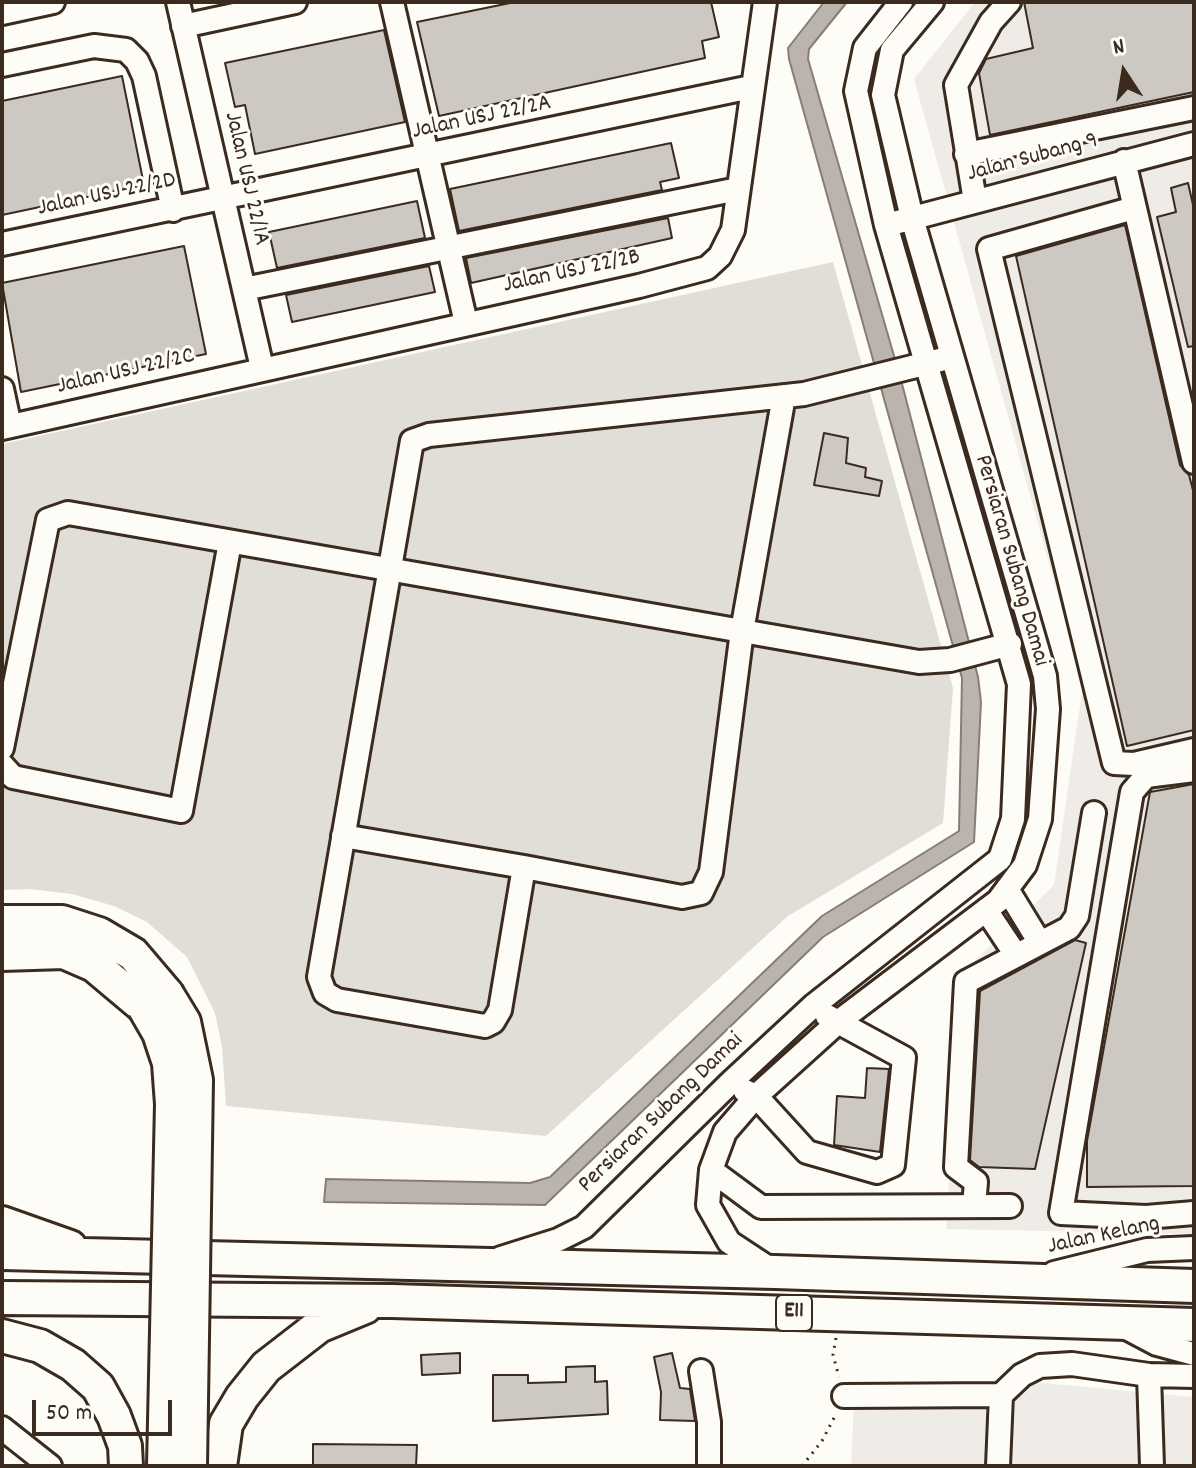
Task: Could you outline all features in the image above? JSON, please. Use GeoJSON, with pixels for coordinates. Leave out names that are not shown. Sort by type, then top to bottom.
{"type":"FeatureCollection","features":[{"type":"Feature","properties":{"kind":"highway"},"geometry":{"type":"LineString","coordinates":[[2,922],[62,922],[99,934],[133,954],[156,1001],[159,1033],[169,1063],[172,1104],[164,1466]]}},
{"type":"Feature","properties":{"kind":"highway"},"geometry":{"type":"LineString","coordinates":[[2,954],[64,952],[94,965],[156,1001],[184,1022],[196,1080],[190,1466]]}},
{"type":"Feature","properties":{"kind":"highway"},"geometry":{"type":"LineString","coordinates":[[2,1223],[97,1257]]}},
{"type":"Feature","properties":{"kind":"highway","name":"E11"},"geometry":{"type":"LineString","coordinates":[[2,1253],[1194,1286]]}},
{"type":"Feature","properties":{"kind":"highway","name":"E11"},"geometry":{"type":"LineString","coordinates":[[2,1298],[392,1301],[1194,1325]]}},
{"type":"Feature","properties":{"kind":"highway"},"geometry":{"type":"LineString","coordinates":[[220,1466],[226,1424],[242,1397],[266,1367],[319,1326],[349,1311],[392,1301]]}},
{"type":"Feature","properties":{"kind":"highway"},"geometry":{"type":"LineString","coordinates":[[2,1336],[40,1346],[73,1365],[98,1387],[120,1431],[126,1466]]}},
{"type":"Feature","properties":{"kind":"street"},"geometry":{"type":"LineString","coordinates":[[2,13],[53,2]]}},
{"type":"Feature","properties":{"kind":"street","name":"Jalan USJ 22/1A"},"geometry":{"type":"LineString","coordinates":[[178,2],[262,368]]}},
{"type":"Feature","properties":{"kind":"street"},"geometry":{"type":"LineString","coordinates":[[183,26],[295,2]]}},
{"type":"Feature","properties":{"kind":"street"},"geometry":{"type":"LineString","coordinates":[[392,2],[466,323]]}},
{"type":"Feature","properties":{"kind":"street","name":"Jalan USJ 22/2B"},"geometry":{"type":"LineString","coordinates":[[262,368],[639,286],[707,268],[728,245],[765,2]]}},
{"type":"Feature","properties":{"kind":"street","name":"Persiaran Subang Damai"},"geometry":{"type":"LineString","coordinates":[[465,1265],[507,1257],[584,1227],[813,1006],[1000,859],[1013,819],[1021,712],[1019,684],[1010,644],[918,367],[856,91],[865,48],[901,2]]}},
{"type":"Feature","properties":{"kind":"street","name":"Persiaran Subang Damai"},"geometry":{"type":"LineString","coordinates":[[775,1272],[735,1247],[718,1226],[708,1205],[711,1170],[725,1132],[756,1096],[838,1022],[986,910],[1025,865],[1040,819],[1048,709],[1045,676],[912,218],[883,95],[885,72],[892,50],[932,2]]}},
{"type":"Feature","properties":{"kind":"street"},"geometry":{"type":"LineString","coordinates":[[975,201],[956,85],[991,22],[1009,2]]}},
{"type":"Feature","properties":{"kind":"street"},"geometry":{"type":"LineString","coordinates":[[2,65],[94,46],[126,50],[137,61],[144,76],[173,210]]}},
{"type":"Feature","properties":{"kind":"street","name":"Jalan USJ 22/2A"},"geometry":{"type":"LineString","coordinates":[[223,197],[428,157],[751,87]]}},
{"type":"Feature","properties":{"kind":"street"},"geometry":{"type":"LineString","coordinates":[[966,154],[1194,108]]}},
{"type":"Feature","properties":{"kind":"street","name":"Jalan Subang 9"},"geometry":{"type":"LineString","coordinates":[[886,225],[1194,144]]}},
{"type":"Feature","properties":{"kind":"street"},"geometry":{"type":"LineString","coordinates":[[1124,161],[1194,462]]}},
{"type":"Feature","properties":{"kind":"street"},"geometry":{"type":"LineString","coordinates":[[244,289],[738,189]]}},
{"type":"Feature","properties":{"kind":"street","name":"Jalan USJ 22/2D"},"geometry":{"type":"LineString","coordinates":[[2,244],[223,197]]}},
{"type":"Feature","properties":{"kind":"street"},"geometry":{"type":"LineString","coordinates":[[1134,208],[989,249],[1114,763],[1134,764],[1194,750]]}},
{"type":"Feature","properties":{"kind":"street"},"geometry":{"type":"LineString","coordinates":[[524,867],[500,1010],[493,1022],[476,1026],[337,1000],[325,993],[319,977],[410,448],[419,437],[784,396],[866,381],[952,357]]}},
{"type":"Feature","properties":{"kind":"street","name":"Jalan USJ 22/2C"},"geometry":{"type":"LineString","coordinates":[[6,427],[262,368]]}},
{"type":"Feature","properties":{"kind":"street"},"geometry":{"type":"LineString","coordinates":[[2,389],[6,427]]}},
{"type":"Feature","properties":{"kind":"street"},"geometry":{"type":"LineString","coordinates":[[343,836],[682,897],[701,893],[711,872],[742,631],[784,396]]}},
{"type":"Feature","properties":{"kind":"street"},"geometry":{"type":"LineString","coordinates":[[2,748],[48,520],[68,513],[919,662],[950,660],[1010,644]]}},
{"type":"Feature","properties":{"kind":"street"},"geometry":{"type":"LineString","coordinates":[[2,765],[13,777],[181,811],[230,542]]}},
{"type":"Feature","properties":{"kind":"street"},"geometry":{"type":"LineString","coordinates":[[1194,770],[1146,776],[1132,792],[1061,1213],[1146,1217],[1194,1213]]}},
{"type":"Feature","properties":{"kind":"street"},"geometry":{"type":"LineString","coordinates":[[974,1206],[976,1182],[956,1167],[966,982],[1069,928],[1077,916],[1094,813]]}},
{"type":"Feature","properties":{"kind":"street"},"geometry":{"type":"LineString","coordinates":[[1007,889],[1040,943]]}},
{"type":"Feature","properties":{"kind":"street"},"geometry":{"type":"LineString","coordinates":[[986,910],[1016,955]]}},
{"type":"Feature","properties":{"kind":"street"},"geometry":{"type":"LineString","coordinates":[[730,1083],[756,1096],[807,1152],[877,1172],[893,1165],[904,1058],[813,1006]]}},
{"type":"Feature","properties":{"kind":"street"},"geometry":{"type":"LineString","coordinates":[[711,1170],[761,1207],[1010,1206]]}},
{"type":"Feature","properties":{"kind":"street"},"geometry":{"type":"LineString","coordinates":[[1146,1217],[1147,1250]]}},
{"type":"Feature","properties":{"kind":"street","name":"Jalan Kelang"},"geometry":{"type":"LineString","coordinates":[[1026,1282],[1147,1250],[1194,1248]]}},
{"type":"Feature","properties":{"kind":"street"},"geometry":{"type":"LineString","coordinates":[[1117,1323],[1157,1344],[1194,1354]]}},
{"type":"Feature","properties":{"kind":"street"},"geometry":{"type":"LineString","coordinates":[[844,1396],[1001,1395],[1022,1375],[1040,1366],[1072,1364],[1149,1375],[1194,1376]]}},
{"type":"Feature","properties":{"kind":"street"},"geometry":{"type":"LineString","coordinates":[[701,1371],[709,1422],[709,1466]]}},
{"type":"Feature","properties":{"kind":"street"},"geometry":{"type":"LineString","coordinates":[[1149,1375],[1152,1466]]}},
{"type":"Feature","properties":{"kind":"street"},"geometry":{"type":"LineString","coordinates":[[998,1466],[1001,1395]]}},
{"type":"Feature","properties":{"kind":"street"},"geometry":{"type":"LineString","coordinates":[[2,1428],[50,1466]]}},
{"type":"Feature","properties":{"kind":"path"},"geometry":{"type":"LineString","coordinates":[[802,1466],[822,1441],[844,1396],[833,1355],[839,1314]]}},
{"type":"Feature","properties":{"kind":"shaded area"},"geometry":{"type":"Polygon","coordinates":[[[824,2],[847,2],[809,49],[808,59],[901,380],[978,677],[981,702],[974,842],[823,937],[545,1205],[324,1202],[326,1179],[530,1183],[550,1177],[822,916],[959,831],[962,678],[789,59],[788,48],[824,2]]]}},
{"type":"Feature","properties":{"kind":"shaded area"},"geometry":{"type":"Polygon","coordinates":[[[975,2],[1194,2],[1194,1234],[946,1229],[962,973],[1054,885],[1083,685],[914,79],[975,2]]]}},
{"type":"Feature","properties":{"kind":"shaded area"},"geometry":{"type":"Polygon","coordinates":[[[833,262],[953,688],[943,823],[788,916],[546,1136],[226,1106],[222,1046],[215,1013],[187,957],[147,922],[114,906],[72,894],[30,889],[2,890],[2,444],[833,262]]]}},
{"type":"Feature","properties":{"kind":"shaded area"},"geometry":{"type":"Polygon","coordinates":[[[855,1382],[1032,1382],[1194,1397],[1194,1466],[851,1466],[855,1382]]]}},
{"type":"Feature","properties":{"kind":"building"},"geometry":{"type":"Polygon","coordinates":[[[515,2],[711,2],[719,37],[702,41],[705,58],[439,116],[417,22],[515,2]]]}},
{"type":"Feature","properties":{"kind":"building"},"geometry":{"type":"Polygon","coordinates":[[[1024,2],[1194,2],[1194,92],[990,135],[979,73],[986,59],[1033,48],[1024,2]]]}},
{"type":"Feature","properties":{"kind":"building"},"geometry":{"type":"Polygon","coordinates":[[[384,30],[405,122],[255,154],[245,105],[235,107],[225,63],[384,30]]]}},
{"type":"Feature","properties":{"kind":"building"},"geometry":{"type":"Polygon","coordinates":[[[122,76],[144,185],[2,215],[2,101],[122,76]]]}},
{"type":"Feature","properties":{"kind":"building"},"geometry":{"type":"Polygon","coordinates":[[[671,143],[679,178],[660,182],[662,190],[459,231],[450,189],[671,143]]]}},
{"type":"Feature","properties":{"kind":"building"},"geometry":{"type":"Polygon","coordinates":[[[1188,183],[1194,209],[1194,346],[1188,347],[1157,217],[1176,212],[1171,188],[1188,183]]]}},
{"type":"Feature","properties":{"kind":"building"},"geometry":{"type":"Polygon","coordinates":[[[417,201],[425,238],[277,268],[269,232],[417,201]]]}},
{"type":"Feature","properties":{"kind":"building"},"geometry":{"type":"Polygon","coordinates":[[[668,218],[672,238],[471,283],[466,258],[668,218]]]}},
{"type":"Feature","properties":{"kind":"building"},"geometry":{"type":"Polygon","coordinates":[[[1125,225],[1180,465],[1189,475],[1194,494],[1194,730],[1127,746],[1016,256],[1125,225]]]}},
{"type":"Feature","properties":{"kind":"building"},"geometry":{"type":"Polygon","coordinates":[[[184,246],[206,354],[21,392],[2,283],[184,246]]]}},
{"type":"Feature","properties":{"kind":"building"},"geometry":{"type":"Polygon","coordinates":[[[429,266],[435,292],[292,322],[286,295],[429,266]]]}},
{"type":"Feature","properties":{"kind":"building"},"geometry":{"type":"Polygon","coordinates":[[[824,433],[848,438],[846,463],[866,468],[865,477],[882,481],[879,496],[814,485],[824,433]]]}},
{"type":"Feature","properties":{"kind":"building"},"geometry":{"type":"Polygon","coordinates":[[[1194,784],[1194,1186],[1087,1187],[1087,1141],[1150,792],[1194,784]]]}},
{"type":"Feature","properties":{"kind":"building"},"geometry":{"type":"Polygon","coordinates":[[[1075,940],[1086,943],[1035,1169],[979,1167],[970,1160],[980,991],[1075,940]]]}},
{"type":"Feature","properties":{"kind":"building"},"geometry":{"type":"Polygon","coordinates":[[[867,1068],[889,1069],[880,1152],[834,1145],[837,1096],[865,1098],[867,1068]]]}},
{"type":"Feature","properties":{"kind":"building"},"geometry":{"type":"Polygon","coordinates":[[[460,1353],[460,1373],[422,1375],[421,1355],[460,1353]]]}},
{"type":"Feature","properties":{"kind":"building"},"geometry":{"type":"Polygon","coordinates":[[[672,1353],[680,1388],[690,1389],[695,1421],[660,1420],[661,1392],[654,1357],[672,1353]]]}},
{"type":"Feature","properties":{"kind":"building"},"geometry":{"type":"Polygon","coordinates":[[[595,1366],[595,1382],[607,1381],[608,1414],[493,1421],[493,1375],[528,1375],[528,1383],[566,1382],[566,1367],[595,1366]]]}},
{"type":"Feature","properties":{"kind":"building"},"geometry":{"type":"Polygon","coordinates":[[[313,1444],[417,1445],[416,1466],[313,1466],[313,1444]]]}}]}
